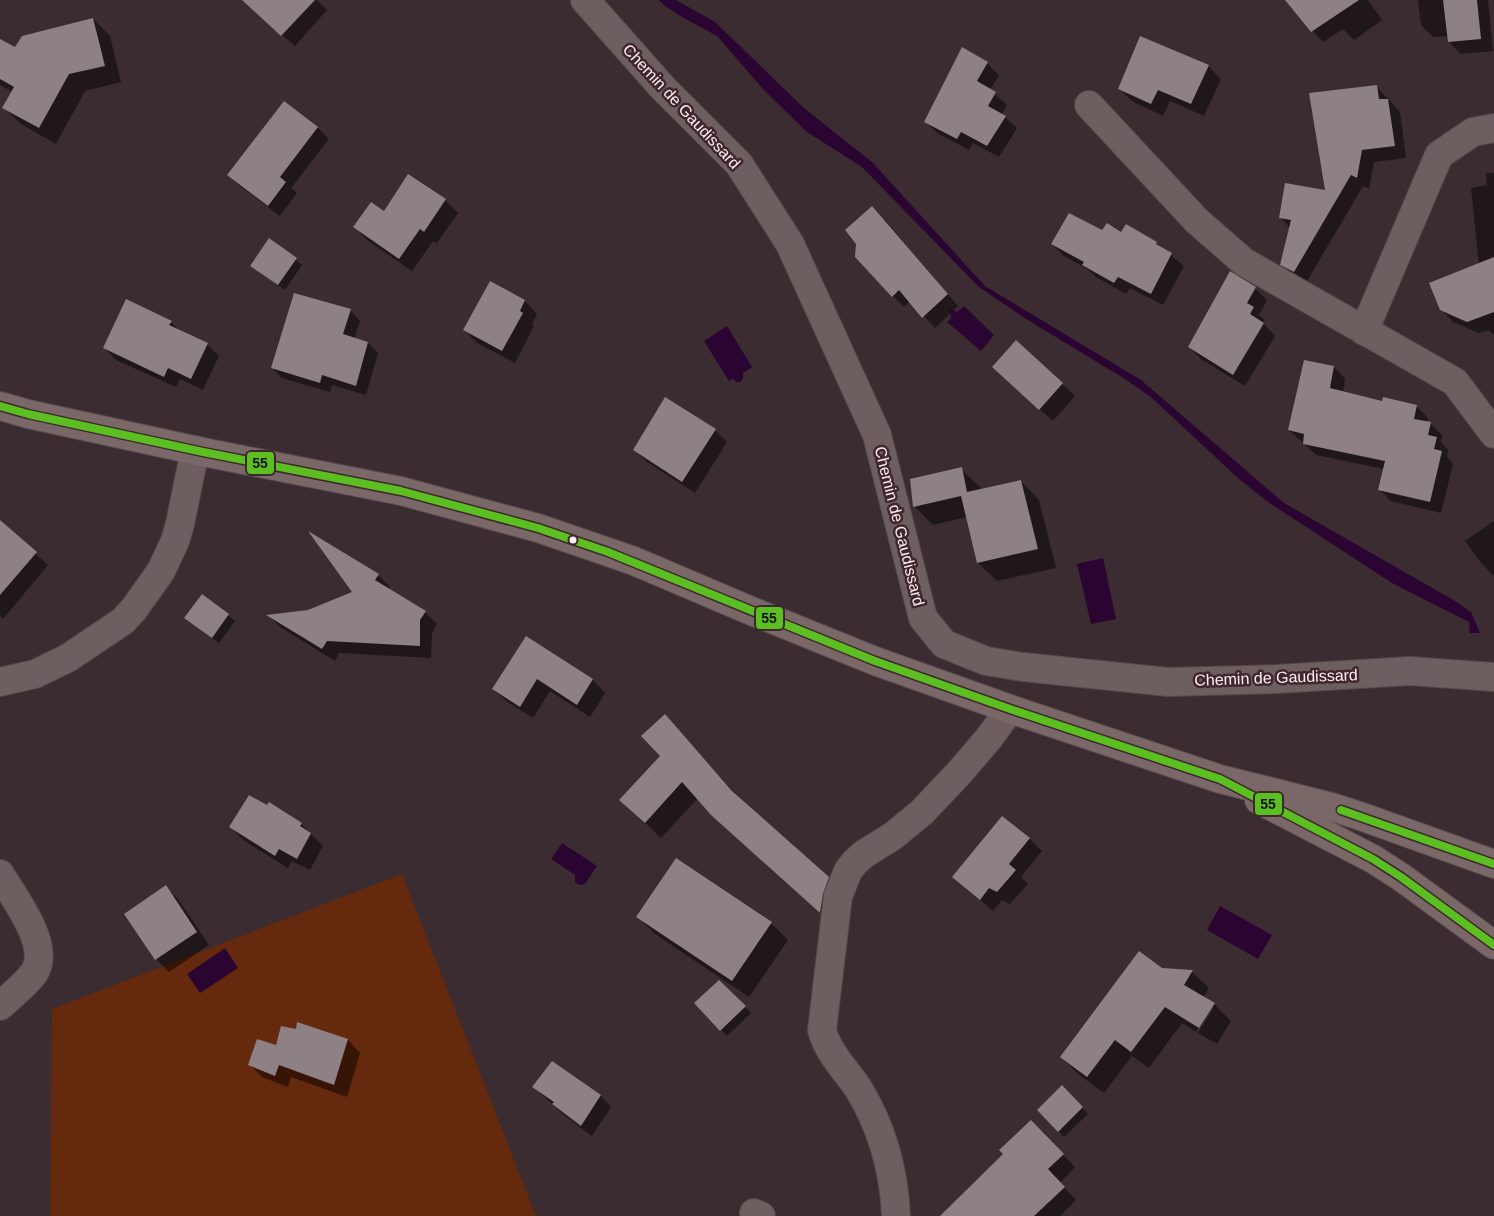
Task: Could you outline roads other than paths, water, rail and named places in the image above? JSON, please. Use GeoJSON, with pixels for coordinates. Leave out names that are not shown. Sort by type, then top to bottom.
{"type":"FeatureCollection","features":[{"type":"Feature","properties":{"kind":"main road"},"geometry":{"type":"LineString","coordinates":[[0,406],[28,414],[195,450],[402,491],[538,528],[634,561],[866,657],[1010,709],[1220,779],[1360,816],[1494,864]]}},
{"type":"Feature","properties":{"kind":"main road"},"geometry":{"type":"LineString","coordinates":[[1220,779],[1372,859],[1494,945]]}},
{"type":"Feature","properties":{"kind":"street","name":"Chemin de Gaudissard"},"geometry":{"type":"LineString","coordinates":[[585,0],[663,88],[739,164],[790,244],[877,434],[923,618],[944,644],[986,661],[1023,667],[1168,682],[1277,679],[1410,671],[1494,677]]}},
{"type":"Feature","properties":{"kind":"street"},"geometry":{"type":"LineString","coordinates":[[1089,105],[1196,221],[1244,262],[1455,382],[1494,434]]}},
{"type":"Feature","properties":{"kind":"street"},"geometry":{"type":"LineString","coordinates":[[1364,331],[1439,155],[1474,132],[1494,128]]}},
{"type":"Feature","properties":{"kind":"street"},"geometry":{"type":"LineString","coordinates":[[0,682],[35,674],[68,658],[123,621],[134,609],[161,571],[175,541],[195,450]]}},
{"type":"Feature","properties":{"kind":"street"},"geometry":{"type":"LineString","coordinates":[[896,1216],[892,1176],[875,1120],[853,1081],[834,1056],[824,1039],[822,1030],[838,896],[848,871],[855,862],[893,836],[922,812],[954,779],[989,738],[1010,709]]}},
{"type":"Feature","properties":{"kind":"street"},"geometry":{"type":"LineString","coordinates":[[0,874],[35,935],[39,951],[37,967],[33,974],[0,1006]]}}]}
